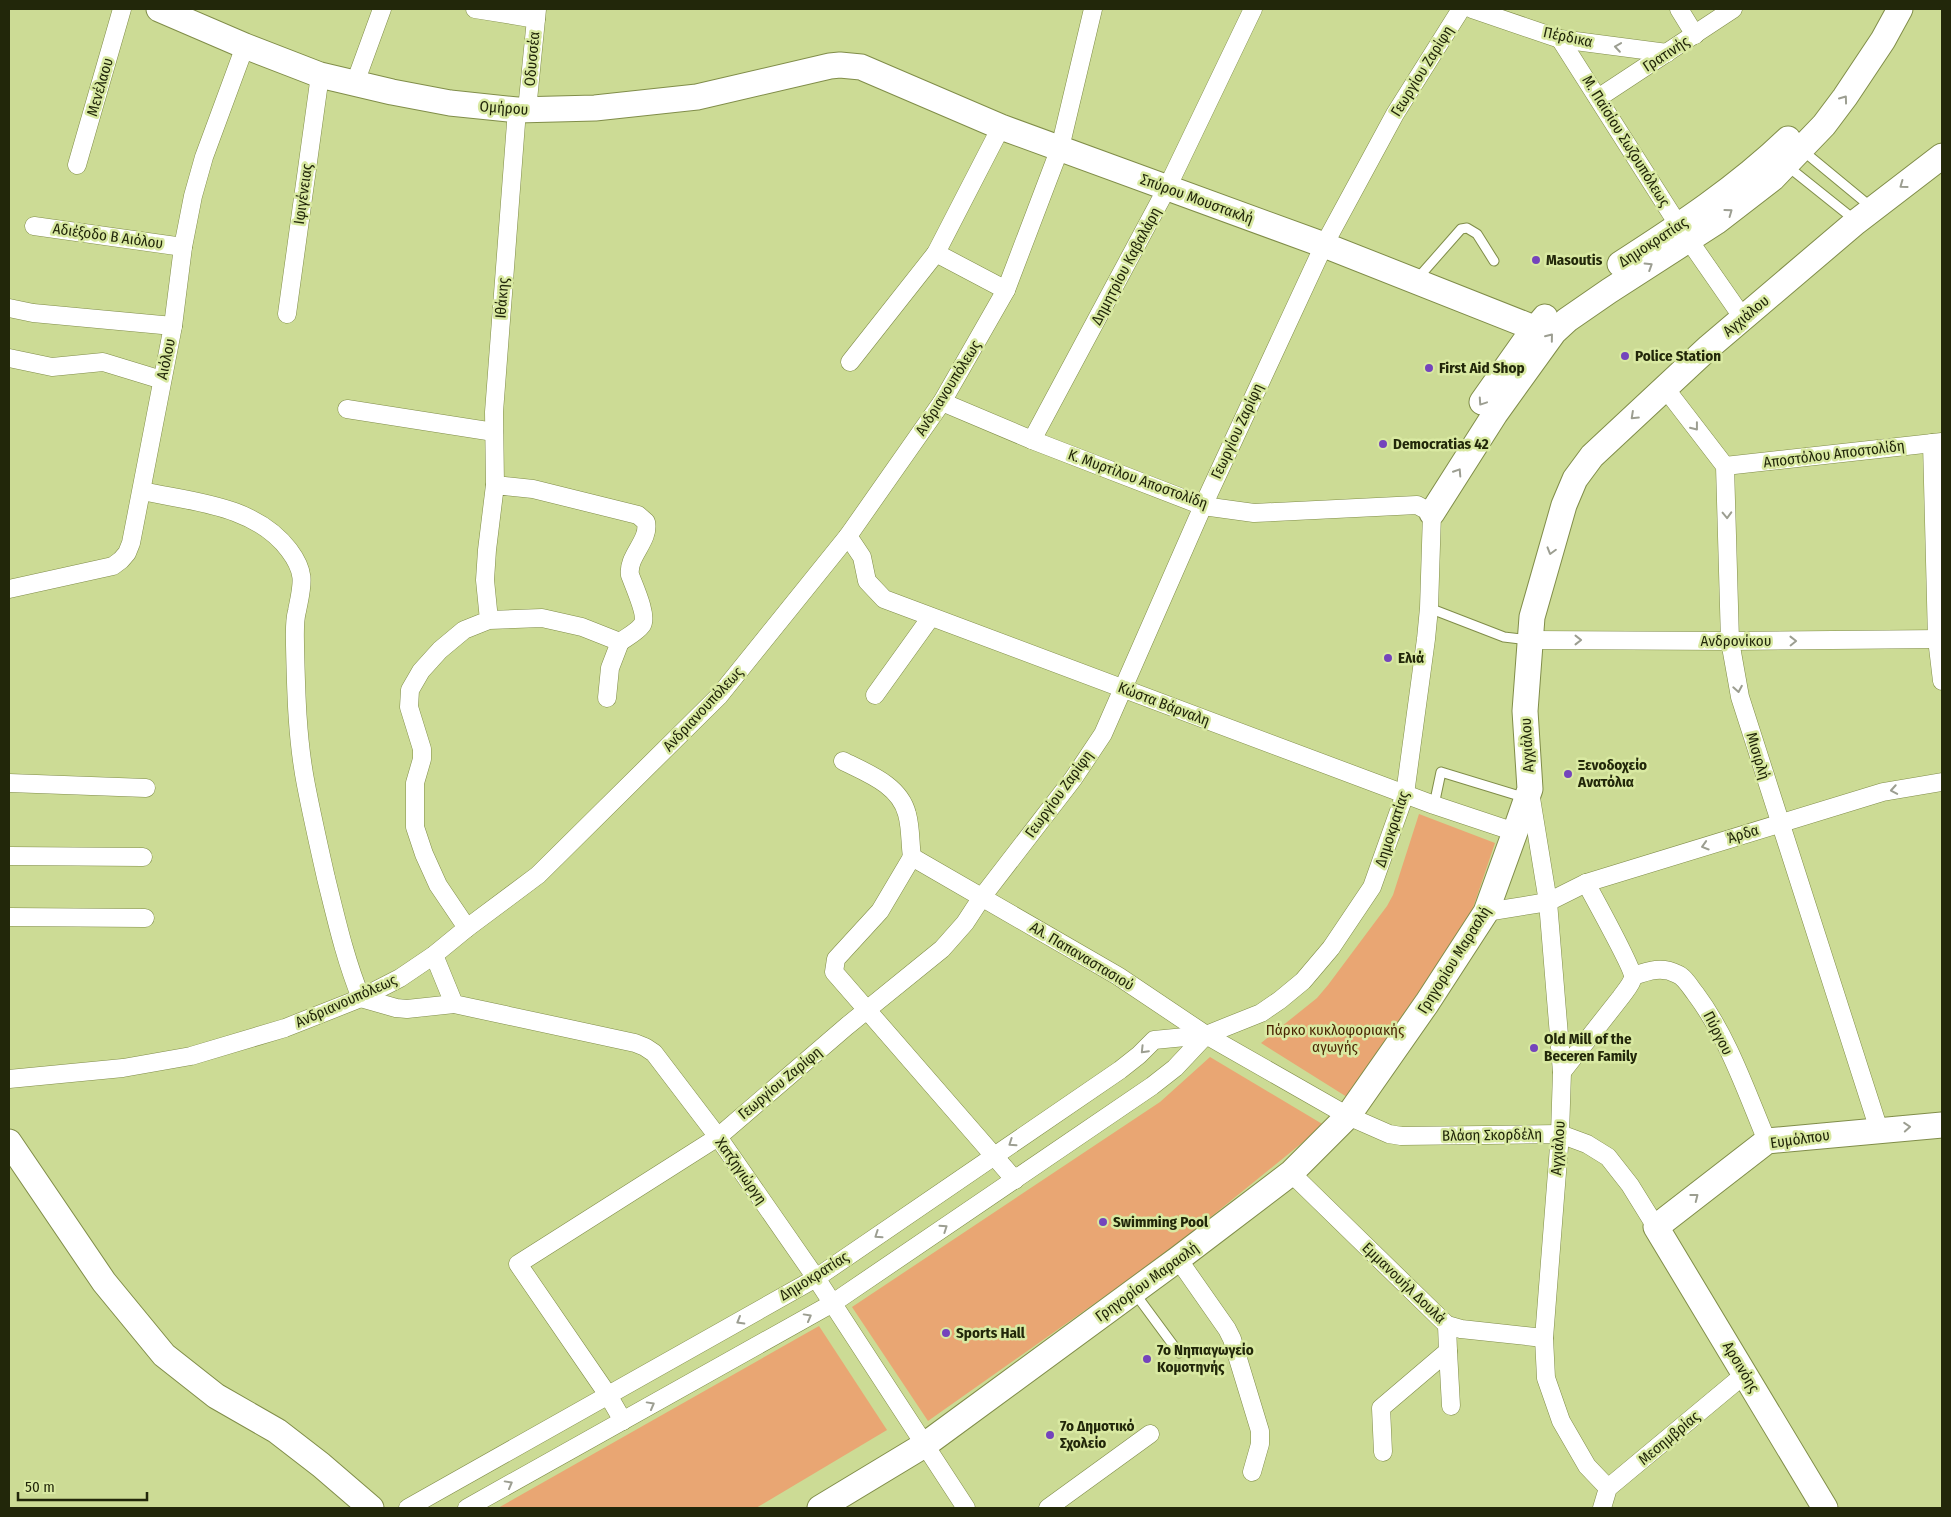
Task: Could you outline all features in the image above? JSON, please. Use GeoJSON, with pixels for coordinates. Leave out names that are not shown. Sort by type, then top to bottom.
{"type":"FeatureCollection","features":[{"type":"Feature","properties":{"kind":"street","name":"Μενέλαου"},"geometry":{"type":"LineString","coordinates":[[78,165],[122,9]]}},
{"type":"Feature","properties":{"kind":"street","name":"Ομήρου"},"geometry":{"type":"LineString","coordinates":[[159,9],[245,46],[320,75],[450,103],[522,110],[595,108],[697,97],[830,66],[846,65],[861,67]]}},
{"type":"Feature","properties":{"kind":"street"},"geometry":{"type":"LineString","coordinates":[[355,83],[382,9]]}},
{"type":"Feature","properties":{"kind":"street"},"geometry":{"type":"LineString","coordinates":[[475,9],[536,14]]}},
{"type":"Feature","properties":{"kind":"street","name":"Ανδριανουπόλεως"},"geometry":{"type":"LineString","coordinates":[[9,1078],[123,1068],[191,1056],[285,1028],[361,998],[400,978],[434,955],[466,928],[538,875],[719,696],[848,536],[942,402],[1006,290],[1060,148],[1093,9]]}},
{"type":"Feature","properties":{"kind":"street","name":"Δημητρίου Καβαλάρη"},"geometry":{"type":"LineString","coordinates":[[1032,440],[1168,188],[1253,9]]}},
{"type":"Feature","properties":{"kind":"street","name":"Γεωργίου Ζαρίφη"},"geometry":{"type":"LineString","coordinates":[[608,1395],[518,1264],[718,1136],[942,949],[965,923],[982,896],[1072,779],[1102,734],[1124,689],[1203,506],[1324,245],[1395,114],[1461,9]]}},
{"type":"Feature","properties":{"kind":"street","name":"Πέρδικα"},"geometry":{"type":"LineString","coordinates":[[1472,9],[1560,39],[1667,54]]}},
{"type":"Feature","properties":{"kind":"street"},"geometry":{"type":"LineString","coordinates":[[1679,9],[1695,35]]}},
{"type":"Feature","properties":{"kind":"street","name":"Γρατινής"},"geometry":{"type":"LineString","coordinates":[[1598,98],[1733,9]]}},
{"type":"Feature","properties":{"kind":"street"},"geometry":{"type":"LineString","coordinates":[[1787,152],[1811,113],[1860,44],[1880,9]]}},
{"type":"Feature","properties":{"kind":"street"},"geometry":{"type":"LineString","coordinates":[[1425,509],[1554,332],[1567,320],[1609,291],[1684,233],[1742,204],[1787,152],[1845,98],[1883,40],[1900,9]]}},
{"type":"Feature","properties":{"kind":"street","name":"Οδυσσέα"},"geometry":{"type":"LineString","coordinates":[[522,110],[536,14]]}},
{"type":"Feature","properties":{"kind":"street","name":"Μ. Παϊσίου Σωζουπόλεως"},"geometry":{"type":"LineString","coordinates":[[1560,39],[1684,233],[1743,318]]}},
{"type":"Feature","properties":{"kind":"street","name":"Αιόλου"},"geometry":{"type":"LineString","coordinates":[[9,589],[113,566],[127,553],[131,543],[142,491],[173,326],[183,247],[193,196],[204,157],[245,46]]}},
{"type":"Feature","properties":{"kind":"street","name":"Σπύρου Μουστακλή"},"geometry":{"type":"LineString","coordinates":[[861,67],[1000,127],[1324,245],[1534,328]]}},
{"type":"Feature","properties":{"kind":"street","name":"Ιφιγένειας"},"geometry":{"type":"LineString","coordinates":[[286,314],[320,75]]}},
{"type":"Feature","properties":{"kind":"street","name":"Ιθάκης"},"geometry":{"type":"LineString","coordinates":[[489,620],[485,580],[495,485],[494,412],[522,110]]}},
{"type":"Feature","properties":{"kind":"street"},"geometry":{"type":"LineString","coordinates":[[850,362],[936,253],[1000,127]]}},
{"type":"Feature","properties":{"kind":"street","name":"Αγχιάλου"},"geometry":{"type":"LineString","coordinates":[[1608,1488],[1587,1466],[1561,1421],[1546,1378],[1544,1338],[1560,1134],[1562,1072],[1548,902],[1528,794],[1525,711],[1529,640],[1534,608],[1564,505],[1575,479],[1592,456],[1743,318],[1865,215],[1942,156]]}},
{"type":"Feature","properties":{"kind":"street","name":"Αδιέξοδο Β Αιόλου"},"geometry":{"type":"LineString","coordinates":[[34,226],[183,247]]}},
{"type":"Feature","properties":{"kind":"street","name":"Δημοκρατίας"},"geometry":{"type":"LineString","coordinates":[[408,1508],[816,1278],[1120,1070],[1154,1040],[1206,1036],[1261,1013],[1302,981],[1331,948],[1372,887],[1405,794],[1429,608],[1425,509],[1480,405],[1534,328],[1556,307],[1598,278],[1684,233]]}},
{"type":"Feature","properties":{"kind":"street"},"geometry":{"type":"LineString","coordinates":[[936,253],[1006,290]]}},
{"type":"Feature","properties":{"kind":"street"},"geometry":{"type":"LineString","coordinates":[[9,308],[33,313],[173,326]]}},
{"type":"Feature","properties":{"kind":"street"},"geometry":{"type":"LineString","coordinates":[[9,358],[52,366],[103,362],[162,380]]}},
{"type":"Feature","properties":{"kind":"street"},"geometry":{"type":"LineString","coordinates":[[1665,388],[1725,466]]}},
{"type":"Feature","properties":{"kind":"street","name":"Κ. Μυρτίλου Αποστολίδη"},"geometry":{"type":"LineString","coordinates":[[942,402],[1032,440],[1203,506],[1254,513],[1425,509]]}},
{"type":"Feature","properties":{"kind":"street"},"geometry":{"type":"LineString","coordinates":[[347,409],[494,432]]}},
{"type":"Feature","properties":{"kind":"street"},"geometry":{"type":"LineString","coordinates":[[1937,442],[1942,681]]}},
{"type":"Feature","properties":{"kind":"street","name":"Αποστόλου Αποστολίδη"},"geometry":{"type":"LineString","coordinates":[[1725,466],[1937,442]]}},
{"type":"Feature","properties":{"kind":"street","name":"Μισιρλή"},"geometry":{"type":"LineString","coordinates":[[1725,466],[1730,642],[1740,697],[1879,1130]]}},
{"type":"Feature","properties":{"kind":"street"},"geometry":{"type":"LineString","coordinates":[[495,485],[533,489],[638,515],[646,522],[646,533],[629,569],[644,621],[639,628],[620,642],[610,668],[607,698]]}},
{"type":"Feature","properties":{"kind":"street"},"geometry":{"type":"LineString","coordinates":[[142,491],[236,511],[251,518],[279,538],[290,550],[299,567],[302,593],[296,612],[295,677],[305,784],[342,942],[361,998]]}},
{"type":"Feature","properties":{"kind":"street","name":"Κώστα Βάρναλη"},"geometry":{"type":"LineString","coordinates":[[848,536],[862,557],[867,581],[884,599],[1434,805],[1515,832]]}},
{"type":"Feature","properties":{"kind":"street"},"geometry":{"type":"LineString","coordinates":[[875,695],[931,617]]}},
{"type":"Feature","properties":{"kind":"street"},"geometry":{"type":"LineString","coordinates":[[466,928],[438,885],[424,854],[415,827],[415,783],[422,760],[422,749],[409,708],[410,690],[421,671],[440,650],[464,630],[489,620],[542,618],[582,627],[620,642]]}},
{"type":"Feature","properties":{"kind":"street","name":"Ανδρονίκου"},"geometry":{"type":"LineString","coordinates":[[1529,640],[1730,642],[1940,639]]}},
{"type":"Feature","properties":{"kind":"street"},"geometry":{"type":"LineString","coordinates":[[843,761],[875,776],[898,795],[908,815],[912,858],[880,912],[836,959],[834,972],[1015,1180]]}},
{"type":"Feature","properties":{"kind":"street","name":"Άρδα"},"geometry":{"type":"LineString","coordinates":[[1486,912],[1548,902],[1586,883],[1779,823],[1883,792],[1942,782]]}},
{"type":"Feature","properties":{"kind":"street"},"geometry":{"type":"LineString","coordinates":[[9,783],[146,788]]}},
{"type":"Feature","properties":{"kind":"street","name":"Γρηγορίου Μαρασλή"},"geometry":{"type":"LineString","coordinates":[[820,1508],[926,1444],[1134,1292],[1291,1173],[1348,1116],[1428,1003],[1486,912],[1528,794]]}},
{"type":"Feature","properties":{"kind":"street"},"geometry":{"type":"LineString","coordinates":[[9,856],[143,858]]}},
{"type":"Feature","properties":{"kind":"street","name":"Αλ. Παπαναστασιού"},"geometry":{"type":"LineString","coordinates":[[912,858],[982,896],[1118,976],[1206,1036],[1348,1116]]}},
{"type":"Feature","properties":{"kind":"street"},"geometry":{"type":"LineString","coordinates":[[1562,1072],[1630,985],[1633,976],[1628,961],[1586,883]]}},
{"type":"Feature","properties":{"kind":"street"},"geometry":{"type":"LineString","coordinates":[[9,917],[145,918]]}},
{"type":"Feature","properties":{"kind":"street"},"geometry":{"type":"LineString","coordinates":[[434,955],[454,1004]]}},
{"type":"Feature","properties":{"kind":"street","name":"Πύργου"},"geometry":{"type":"LineString","coordinates":[[1633,976],[1652,970],[1665,969],[1679,974],[1688,984],[1707,1009],[1722,1036],[1767,1141]]}},
{"type":"Feature","properties":{"kind":"street","name":"Χατζηγιώργη"},"geometry":{"type":"LineString","coordinates":[[361,998],[396,1008],[407,1009],[454,1004],[646,1047],[658,1057],[718,1136],[816,1278],[966,1508]]}},
{"type":"Feature","properties":{"kind":"street","name":"Δημοκρατίας"},"geometry":{"type":"LineString","coordinates":[[467,1508],[833,1303],[1152,1086],[1175,1068],[1206,1036]]}},
{"type":"Feature","properties":{"kind":"street","name":"Βλάση Σκορδέλη"},"geometry":{"type":"LineString","coordinates":[[1348,1116],[1397,1136],[1560,1134],[1587,1144],[1608,1157],[1630,1185],[1656,1227]]}},
{"type":"Feature","properties":{"kind":"street","name":"Ευμόλπου"},"geometry":{"type":"LineString","coordinates":[[1656,1227],[1767,1141],[1942,1125]]}},
{"type":"Feature","properties":{"kind":"street"},"geometry":{"type":"LineString","coordinates":[[9,1142],[104,1282],[164,1355],[216,1396],[277,1431],[321,1465],[371,1508]]}},
{"type":"Feature","properties":{"kind":"street","name":"Εμμανουήλ Δουλά"},"geometry":{"type":"LineString","coordinates":[[1291,1173],[1447,1325],[1461,1330],[1544,1338]]}},
{"type":"Feature","properties":{"kind":"street","name":"Αρσινόης"},"geometry":{"type":"LineString","coordinates":[[1656,1227],[1825,1508]]}},
{"type":"Feature","properties":{"kind":"street"},"geometry":{"type":"LineString","coordinates":[[1178,1259],[1232,1339],[1260,1431],[1260,1444],[1252,1472]]}},
{"type":"Feature","properties":{"kind":"street"},"geometry":{"type":"LineString","coordinates":[[1447,1325],[1451,1406]]}},
{"type":"Feature","properties":{"kind":"street"},"geometry":{"type":"LineString","coordinates":[[1382,1452],[1381,1408],[1448,1351]]}},
{"type":"Feature","properties":{"kind":"street","name":"Μεσημβρίας"},"geometry":{"type":"LineString","coordinates":[[1608,1488],[1745,1374]]}},
{"type":"Feature","properties":{"kind":"street"},"geometry":{"type":"LineString","coordinates":[[608,1395],[623,1420]]}},
{"type":"Feature","properties":{"kind":"street"},"geometry":{"type":"LineString","coordinates":[[1048,1508],[1150,1434]]}},
{"type":"Feature","properties":{"kind":"street"},"geometry":{"type":"LineString","coordinates":[[1602,1508],[1608,1488]]}},
{"type":"Feature","properties":{"kind":"lane"},"geometry":{"type":"LineString","coordinates":[[1787,152],[1865,215]]}},
{"type":"Feature","properties":{"kind":"lane"},"geometry":{"type":"LineString","coordinates":[[1787,152],[1865,215]]}},
{"type":"Feature","properties":{"kind":"lane"},"geometry":{"type":"LineString","coordinates":[[1416,280],[1461,229],[1467,228],[1477,234],[1494,261]]}},
{"type":"Feature","properties":{"kind":"lane"},"geometry":{"type":"LineString","coordinates":[[1429,608],[1504,638],[1529,640]]}},
{"type":"Feature","properties":{"kind":"lane"},"geometry":{"type":"LineString","coordinates":[[1434,805],[1441,772],[1528,794]]}},
{"type":"Feature","properties":{"kind":"lane"},"geometry":{"type":"LineString","coordinates":[[1134,1292],[1180,1353]]}},
{"type":"Feature","properties":{"kind":"green space","name":"Πάρκο κυκλοφοριακής αγωγής"},"geometry":{"type":"Polygon","coordinates":[[[1419,814],[1495,843],[1470,917],[1347,1097],[1261,1043],[1317,998],[1387,906],[1393,895],[1419,814]]]}},
{"type":"Feature","properties":{"kind":"green space"},"geometry":{"type":"Polygon","coordinates":[[[1210,1057],[1324,1125],[1169,1251],[928,1421],[852,1307],[1160,1102],[1210,1057]]]}},
{"type":"Feature","properties":{"kind":"green space"},"geometry":{"type":"Polygon","coordinates":[[[819,1326],[887,1430],[756,1508],[498,1508],[819,1326]]]}},
{"type":"Feature","properties":{"kind":"place","name":"Masoutis"},"geometry":{"type":"Point","coordinates":[1536,260]}},
{"type":"Feature","properties":{"kind":"place","name":"Police Station"},"geometry":{"type":"Point","coordinates":[1625,356]}},
{"type":"Feature","properties":{"kind":"place","name":"First Aid Shop"},"geometry":{"type":"Point","coordinates":[1429,368]}},
{"type":"Feature","properties":{"kind":"place","name":"Democratias 42"},"geometry":{"type":"Point","coordinates":[1383,444]}},
{"type":"Feature","properties":{"kind":"place","name":"Ελιά"},"geometry":{"type":"Point","coordinates":[1388,658]}},
{"type":"Feature","properties":{"kind":"place","name":"Ξενοδοχείο Ανατόλια"},"geometry":{"type":"Point","coordinates":[1568,774]}},
{"type":"Feature","properties":{"kind":"place","name":"Old Mill of the Beceren Family"},"geometry":{"type":"Point","coordinates":[1534,1048]}},
{"type":"Feature","properties":{"kind":"place","name":"Swimming Pool"},"geometry":{"type":"Point","coordinates":[1103,1222]}},
{"type":"Feature","properties":{"kind":"place","name":"Sports Hall"},"geometry":{"type":"Point","coordinates":[946,1333]}},
{"type":"Feature","properties":{"kind":"place","name":"7ο Νηπιαγωγείο Κομοτηνής"},"geometry":{"type":"Point","coordinates":[1147,1359]}},
{"type":"Feature","properties":{"kind":"place","name":"7ο Δημοτικό Σχολείο"},"geometry":{"type":"Point","coordinates":[1050,1435]}}]}
